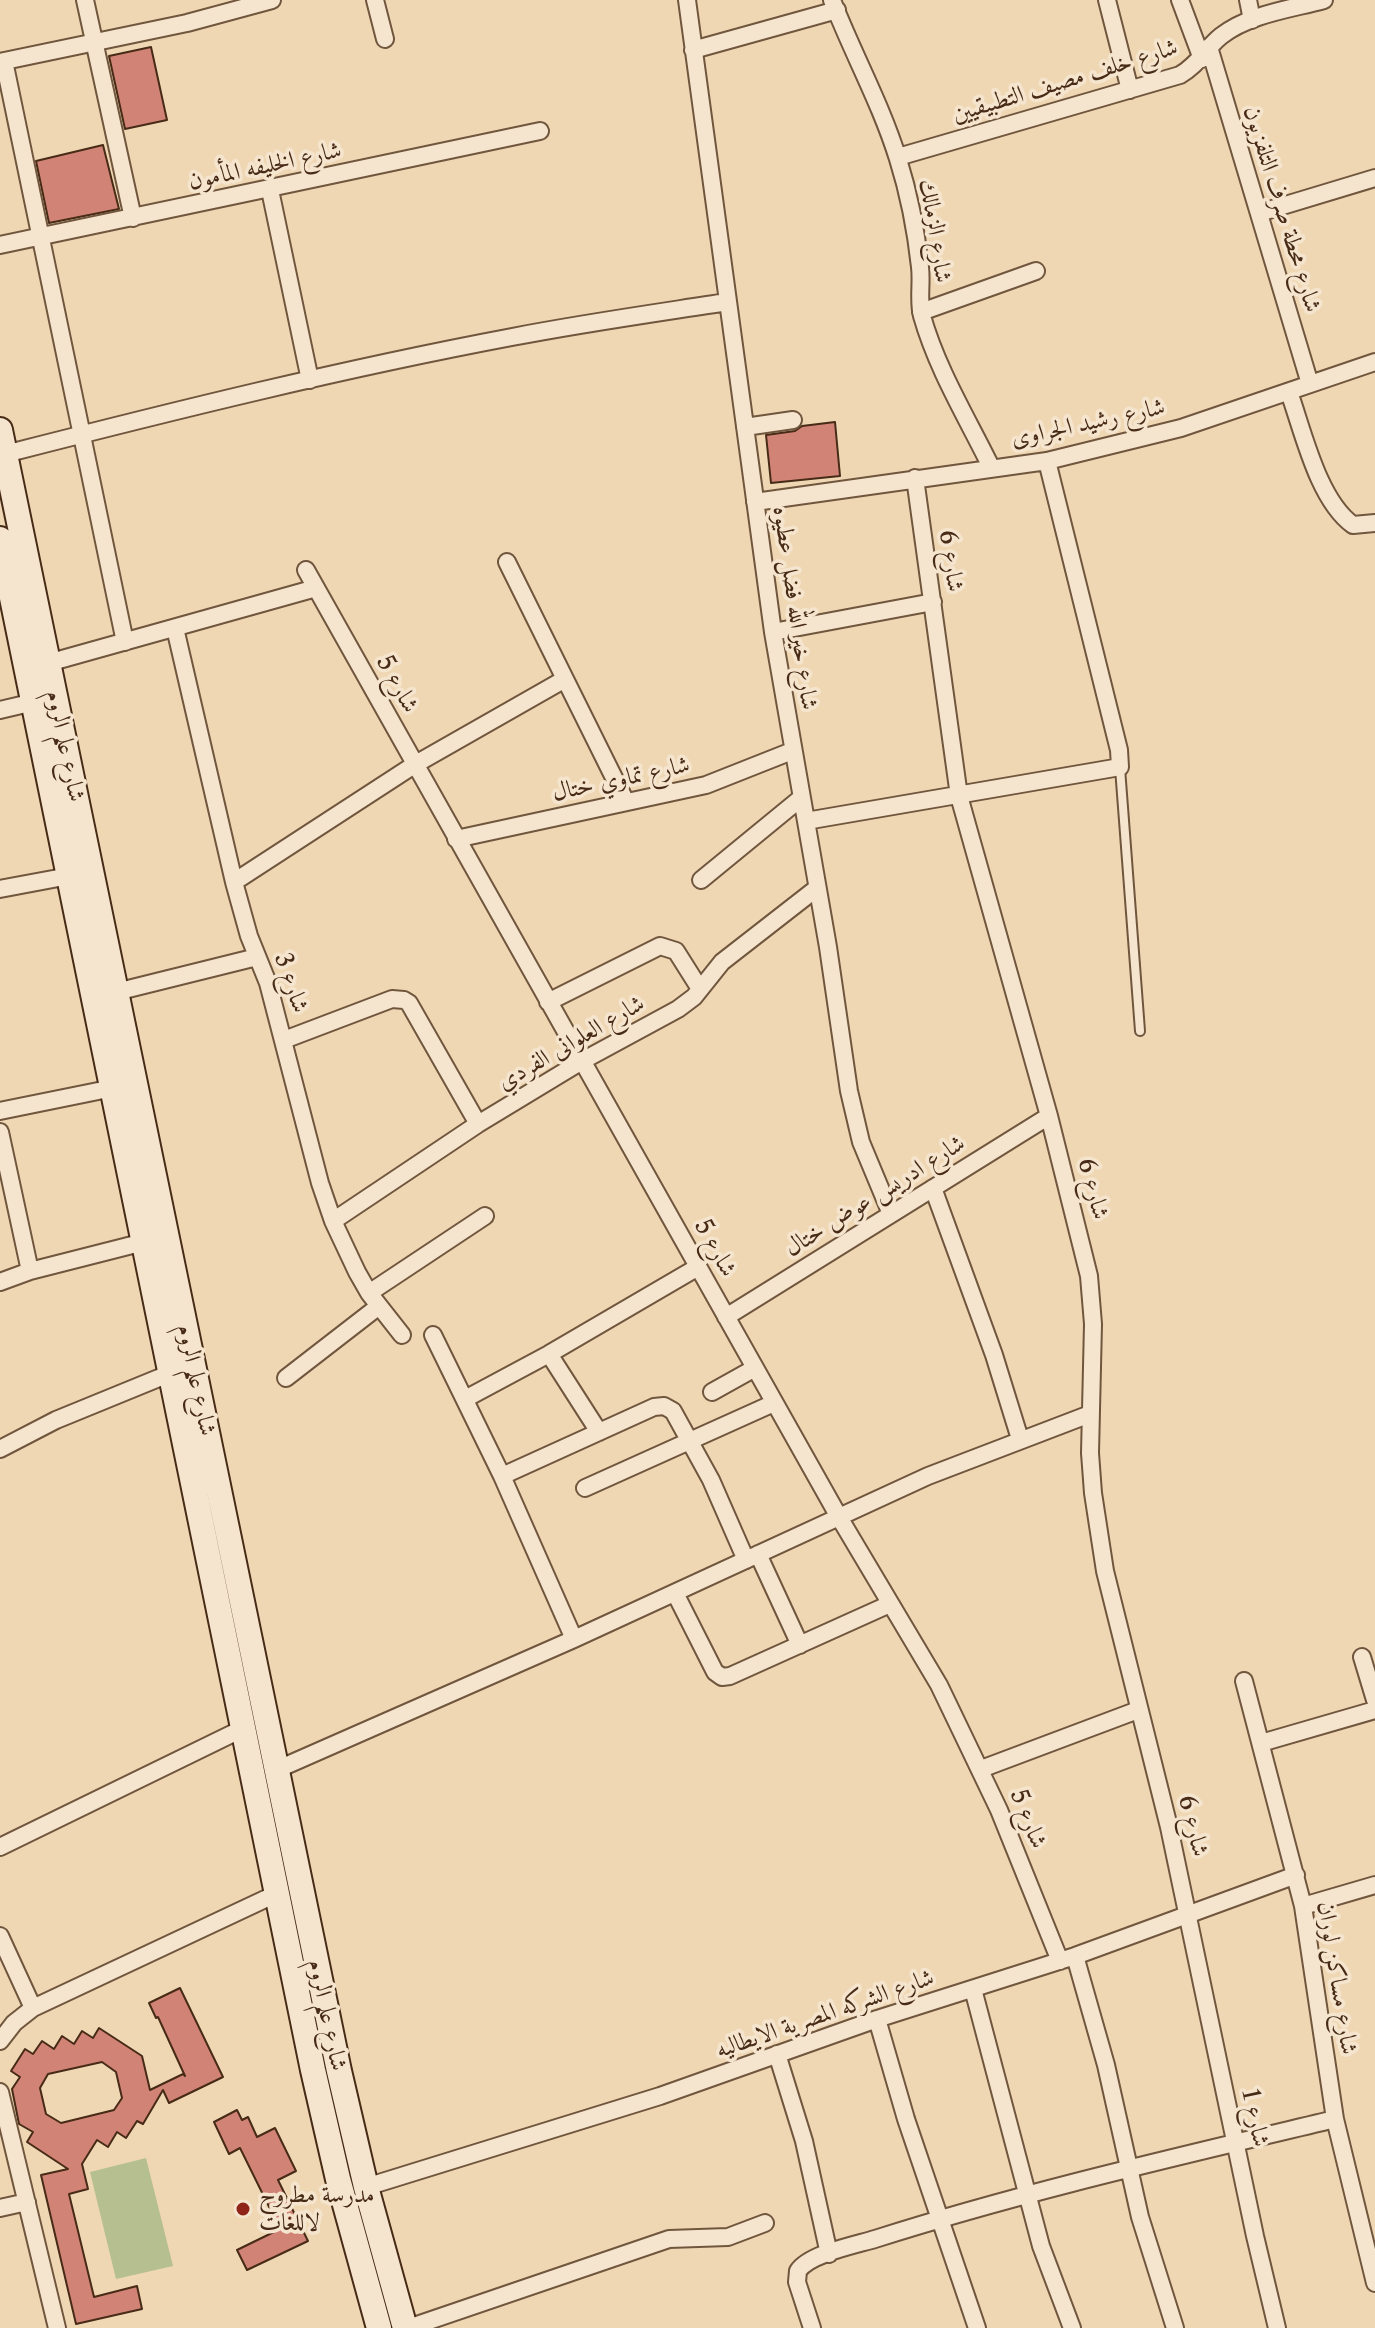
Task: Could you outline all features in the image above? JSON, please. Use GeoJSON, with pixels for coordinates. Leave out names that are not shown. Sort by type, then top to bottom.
{"type":"FeatureCollection","features":[{"type":"Feature","properties":{"kind":"street"},"geometry":{"type":"LineString","coordinates":[[85,0],[133,218]]}},
{"type":"Feature","properties":{"kind":"street"},"geometry":{"type":"LineString","coordinates":[[125,642],[2,61],[187,23],[223,6],[272,0]]}},
{"type":"Feature","properties":{"kind":"street"},"geometry":{"type":"LineString","coordinates":[[375,0],[385,39]]}},
{"type":"Feature","properties":{"kind":"street","name":"شارع خير الله فضل عطيوه"},"geometry":{"type":"LineString","coordinates":[[687,0],[792,751],[854,1116],[891,1214]]}},
{"type":"Feature","properties":{"kind":"street"},"geometry":{"type":"LineString","coordinates":[[1107,0],[1130,90]]}},
{"type":"Feature","properties":{"kind":"street"},"geometry":{"type":"LineString","coordinates":[[1180,0],[1206,53]]}},
{"type":"Feature","properties":{"kind":"street"},"geometry":{"type":"LineString","coordinates":[[1248,0],[1252,20]]}},
{"type":"Feature","properties":{"kind":"street","name":"شارع خلف مصيف التطبيقيين"},"geometry":{"type":"LineString","coordinates":[[898,157],[1180,75],[1237,26],[1324,0]]}},
{"type":"Feature","properties":{"kind":"street"},"geometry":{"type":"LineString","coordinates":[[693,50],[834,5]]}},
{"type":"Feature","properties":{"kind":"street","name":"شارع الزمالك"},"geometry":{"type":"LineString","coordinates":[[834,5],[882,112],[898,157],[917,241],[921,312],[941,366],[991,467]]}},
{"type":"Feature","properties":{"kind":"street","name":"شارع محطة صرف التلفزيون"},"geometry":{"type":"LineString","coordinates":[[1206,53],[1259,213],[1310,384]]}},
{"type":"Feature","properties":{"kind":"street","name":"شارع الخليفه المأمون"},"geometry":{"type":"LineString","coordinates":[[0,245],[540,131]]}},
{"type":"Feature","properties":{"kind":"street"},"geometry":{"type":"LineString","coordinates":[[1259,213],[1375,178]]}},
{"type":"Feature","properties":{"kind":"street"},"geometry":{"type":"LineString","coordinates":[[270,190],[310,380]]}},
{"type":"Feature","properties":{"kind":"street"},"geometry":{"type":"LineString","coordinates":[[921,312],[1036,271]]}},
{"type":"Feature","properties":{"kind":"street"},"geometry":{"type":"LineString","coordinates":[[5,454],[310,380],[517,336],[727,302]]}},
{"type":"Feature","properties":{"kind":"street","name":"شارع رشيد الجراوى"},"geometry":{"type":"LineString","coordinates":[[755,502],[1047,461],[1181,428],[1375,362]]}},
{"type":"Feature","properties":{"kind":"street"},"geometry":{"type":"LineString","coordinates":[[1289,392],[1326,493],[1343,519],[1353,525],[1375,523]]}},
{"type":"Feature","properties":{"kind":"street"},"geometry":{"type":"LineString","coordinates":[[745,427],[793,420]]}},
{"type":"Feature","properties":{"kind":"street","name":"شارع علم الروم"},"geometry":{"type":"LineString","coordinates":[[0,430],[34,702],[113,1088],[150,1229],[276,1770],[366,2187],[407,2328]]}},
{"type":"Feature","properties":{"kind":"street"},"geometry":{"type":"LineString","coordinates":[[806,821],[1120,767],[1119,750],[1047,461]]}},
{"type":"Feature","properties":{"kind":"street","name":"شارع 6"},"geometry":{"type":"LineString","coordinates":[[915,478],[959,796],[1049,1116],[1089,1276],[1093,1324],[1090,1414],[1098,1532],[1189,1916]]}},
{"type":"Feature","properties":{"kind":"street","name":"شارع علم الروم"},"geometry":{"type":"LineString","coordinates":[[1,547],[19,578],[48,663],[116,992],[171,1373],[325,2124],[379,2328]]}},
{"type":"Feature","properties":{"kind":"street"},"geometry":{"type":"LineString","coordinates":[[507,562],[626,802]]}},
{"type":"Feature","properties":{"kind":"street","name":"شارع 5"},"geometry":{"type":"LineString","coordinates":[[306,570],[774,1403],[939,1685],[981,1769],[1067,1959],[1106,2065],[1151,2254],[1175,2328]]}},
{"type":"Feature","properties":{"kind":"street"},"geometry":{"type":"LineString","coordinates":[[48,663],[316,588]]}},
{"type":"Feature","properties":{"kind":"street"},"geometry":{"type":"LineString","coordinates":[[773,632],[933,602]]}},
{"type":"Feature","properties":{"kind":"street","name":"شارع 3"},"geometry":{"type":"LineString","coordinates":[[175,628],[234,882],[268,983],[320,1183],[333,1221],[374,1300],[402,1335]]}},
{"type":"Feature","properties":{"kind":"street"},"geometry":{"type":"LineString","coordinates":[[234,882],[414,765],[565,679]]}},
{"type":"Feature","properties":{"kind":"street"},"geometry":{"type":"LineString","coordinates":[[0,710],[34,702]]}},
{"type":"Feature","properties":{"kind":"street","name":"شارع تماوي ختال"},"geometry":{"type":"LineString","coordinates":[[456,839],[706,785],[792,751]]}},
{"type":"Feature","properties":{"kind":"street"},"geometry":{"type":"LineString","coordinates":[[701,880],[801,798]]}},
{"type":"Feature","properties":{"kind":"street"},"geometry":{"type":"LineString","coordinates":[[0,889],[69,876]]}},
{"type":"Feature","properties":{"kind":"street","name":"شارع العلوانى الفردي"},"geometry":{"type":"LineString","coordinates":[[333,1221],[478,1124],[582,1061],[678,1009],[722,962],[817,888]]}},
{"type":"Feature","properties":{"kind":"street"},"geometry":{"type":"LineString","coordinates":[[548,1002],[660,946],[676,951],[700,989]]}},
{"type":"Feature","properties":{"kind":"street"},"geometry":{"type":"LineString","coordinates":[[116,992],[257,957]]}},
{"type":"Feature","properties":{"kind":"street"},"geometry":{"type":"LineString","coordinates":[[284,1040],[392,999],[404,1000],[409,1003],[478,1124]]}},
{"type":"Feature","properties":{"kind":"street"},"geometry":{"type":"LineString","coordinates":[[0,1111],[113,1088]]}},
{"type":"Feature","properties":{"kind":"street","name":"شارع ادريس عوض ختال"},"geometry":{"type":"LineString","coordinates":[[726,1317],[1049,1116]]}},
{"type":"Feature","properties":{"kind":"street"},"geometry":{"type":"LineString","coordinates":[[0,1132],[30,1271]]}},
{"type":"Feature","properties":{"kind":"street"},"geometry":{"type":"LineString","coordinates":[[933,1188],[984,1327],[1020,1439]]}},
{"type":"Feature","properties":{"kind":"street"},"geometry":{"type":"LineString","coordinates":[[286,1378],[374,1300],[485,1216]]}},
{"type":"Feature","properties":{"kind":"street"},"geometry":{"type":"LineString","coordinates":[[0,1282],[150,1229]]}},
{"type":"Feature","properties":{"kind":"street"},"geometry":{"type":"LineString","coordinates":[[465,1399],[698,1267]]}},
{"type":"Feature","properties":{"kind":"street"},"geometry":{"type":"LineString","coordinates":[[433,1335],[502,1476],[574,1639]]}},
{"type":"Feature","properties":{"kind":"street"},"geometry":{"type":"LineString","coordinates":[[549,1354],[599,1432]]}},
{"type":"Feature","properties":{"kind":"street"},"geometry":{"type":"LineString","coordinates":[[712,1392],[755,1368]]}},
{"type":"Feature","properties":{"kind":"street"},"geometry":{"type":"LineString","coordinates":[[0,1449],[56,1420],[171,1373]]}},
{"type":"Feature","properties":{"kind":"street"},"geometry":{"type":"LineString","coordinates":[[585,1488],[774,1403]]}},
{"type":"Feature","properties":{"kind":"street"},"geometry":{"type":"LineString","coordinates":[[502,1476],[654,1407],[664,1406],[673,1411],[800,1645]]}},
{"type":"Feature","properties":{"kind":"street"},"geometry":{"type":"LineString","coordinates":[[276,1770],[574,1639],[928,1476],[1090,1414]]}},
{"type":"Feature","properties":{"kind":"street"},"geometry":{"type":"LineString","coordinates":[[675,1593],[715,1672],[722,1677],[890,1604]]}},
{"type":"Feature","properties":{"kind":"street"},"geometry":{"type":"LineString","coordinates":[[1362,1657],[1375,1700]]}},
{"type":"Feature","properties":{"kind":"street","name":"شارع مساكن لوران"},"geometry":{"type":"LineString","coordinates":[[1244,1681],[1303,1906],[1335,2119],[1375,2283]]}},
{"type":"Feature","properties":{"kind":"street"},"geometry":{"type":"LineString","coordinates":[[981,1769],[1138,1710]]}},
{"type":"Feature","properties":{"kind":"street"},"geometry":{"type":"LineString","coordinates":[[1261,1743],[1375,1710]]}},
{"type":"Feature","properties":{"kind":"street"},"geometry":{"type":"LineString","coordinates":[[0,1847],[244,1728]]}},
{"type":"Feature","properties":{"kind":"street","name":"شارع الشركه المصرية الايطاليه"},"geometry":{"type":"LineString","coordinates":[[366,2187],[611,2113],[877,2019],[1067,1959],[1296,1875]]}},
{"type":"Feature","properties":{"kind":"street"},"geometry":{"type":"LineString","coordinates":[[1303,1906],[1375,1885]]}},
{"type":"Feature","properties":{"kind":"street"},"geometry":{"type":"LineString","coordinates":[[0,2041],[14,2023],[33,2008],[278,1893]]}},
{"type":"Feature","properties":{"kind":"street","name":"شارع 1"},"geometry":{"type":"LineString","coordinates":[[1189,1916],[1277,2328]]}},
{"type":"Feature","properties":{"kind":"street"},"geometry":{"type":"LineString","coordinates":[[0,1936],[33,2008]]}},
{"type":"Feature","properties":{"kind":"street"},"geometry":{"type":"LineString","coordinates":[[973,1989],[1041,2246],[1072,2328]]}},
{"type":"Feature","properties":{"kind":"street"},"geometry":{"type":"LineString","coordinates":[[877,2019],[977,2328]]}},
{"type":"Feature","properties":{"kind":"street"},"geometry":{"type":"LineString","coordinates":[[777,2054],[804,2141],[829,2254]]}},
{"type":"Feature","properties":{"kind":"street"},"geometry":{"type":"LineString","coordinates":[[0,2092],[57,2328]]}},
{"type":"Feature","properties":{"kind":"street"},"geometry":{"type":"LineString","coordinates":[[812,2328],[797,2282],[798,2271],[801,2266],[829,2254],[940,2218],[1335,2119]]}},
{"type":"Feature","properties":{"kind":"street"},"geometry":{"type":"LineString","coordinates":[[0,2208],[27,2202]]}},
{"type":"Feature","properties":{"kind":"street"},"geometry":{"type":"LineString","coordinates":[[407,2328],[669,2239],[714,2239],[765,2223]]}},
{"type":"Feature","properties":{"kind":"lane"},"geometry":{"type":"LineString","coordinates":[[1120,767],[1140,1031]]}},
{"type":"Feature","properties":{"kind":"green space"},"geometry":{"type":"Polygon","coordinates":[[[146,2158],[173,2266],[116,2279],[90,2172],[146,2158]]]}},
{"type":"Feature","properties":{"kind":"building"},"geometry":{"type":"Polygon","coordinates":[[[151,47],[167,120],[125,129],[109,56],[151,47]]]}},
{"type":"Feature","properties":{"kind":"building"},"geometry":{"type":"Polygon","coordinates":[[[103,145],[119,209],[49,223],[36,161],[103,145]]]}},
{"type":"Feature","properties":{"kind":"building"},"geometry":{"type":"Polygon","coordinates":[[[835,422],[840,476],[771,483],[766,435],[835,422]]]}},
{"type":"Feature","properties":{"kind":"building"},"geometry":{"type":"Polygon","coordinates":[[[180,1988],[223,2077],[169,2103],[163,2090],[143,2124],[137,2121],[126,2138],[117,2132],[108,2147],[97,2140],[82,2164],[88,2189],[69,2194],[94,2297],[137,2286],[142,2309],[76,2324],[41,2175],[68,2169],[27,2142],[33,2132],[19,2124],[12,2089],[20,2077],[11,2071],[25,2049],[33,2054],[42,2041],[54,2049],[62,2036],[74,2044],[82,2031],[93,2038],[99,2028],[142,2056],[150,2090],[183,2074],[185,2076],[149,2003],[180,1988]],[[102,2062],[48,2074],[40,2088],[46,2114],[61,2123],[114,2110],[122,2098],[116,2072],[102,2062]]]}},
{"type":"Feature","properties":{"kind":"building"},"geometry":{"type":"Polygon","coordinates":[[[237,2110],[242,2120],[248,2117],[257,2137],[275,2128],[296,2171],[278,2180],[308,2241],[247,2270],[237,2250],[280,2229],[240,2148],[229,2154],[214,2122],[237,2110]]]}},
{"type":"Feature","properties":{"kind":"place","name":"مدرسة مطروح لاللغات"},"geometry":{"type":"Point","coordinates":[243,2209]}}]}
